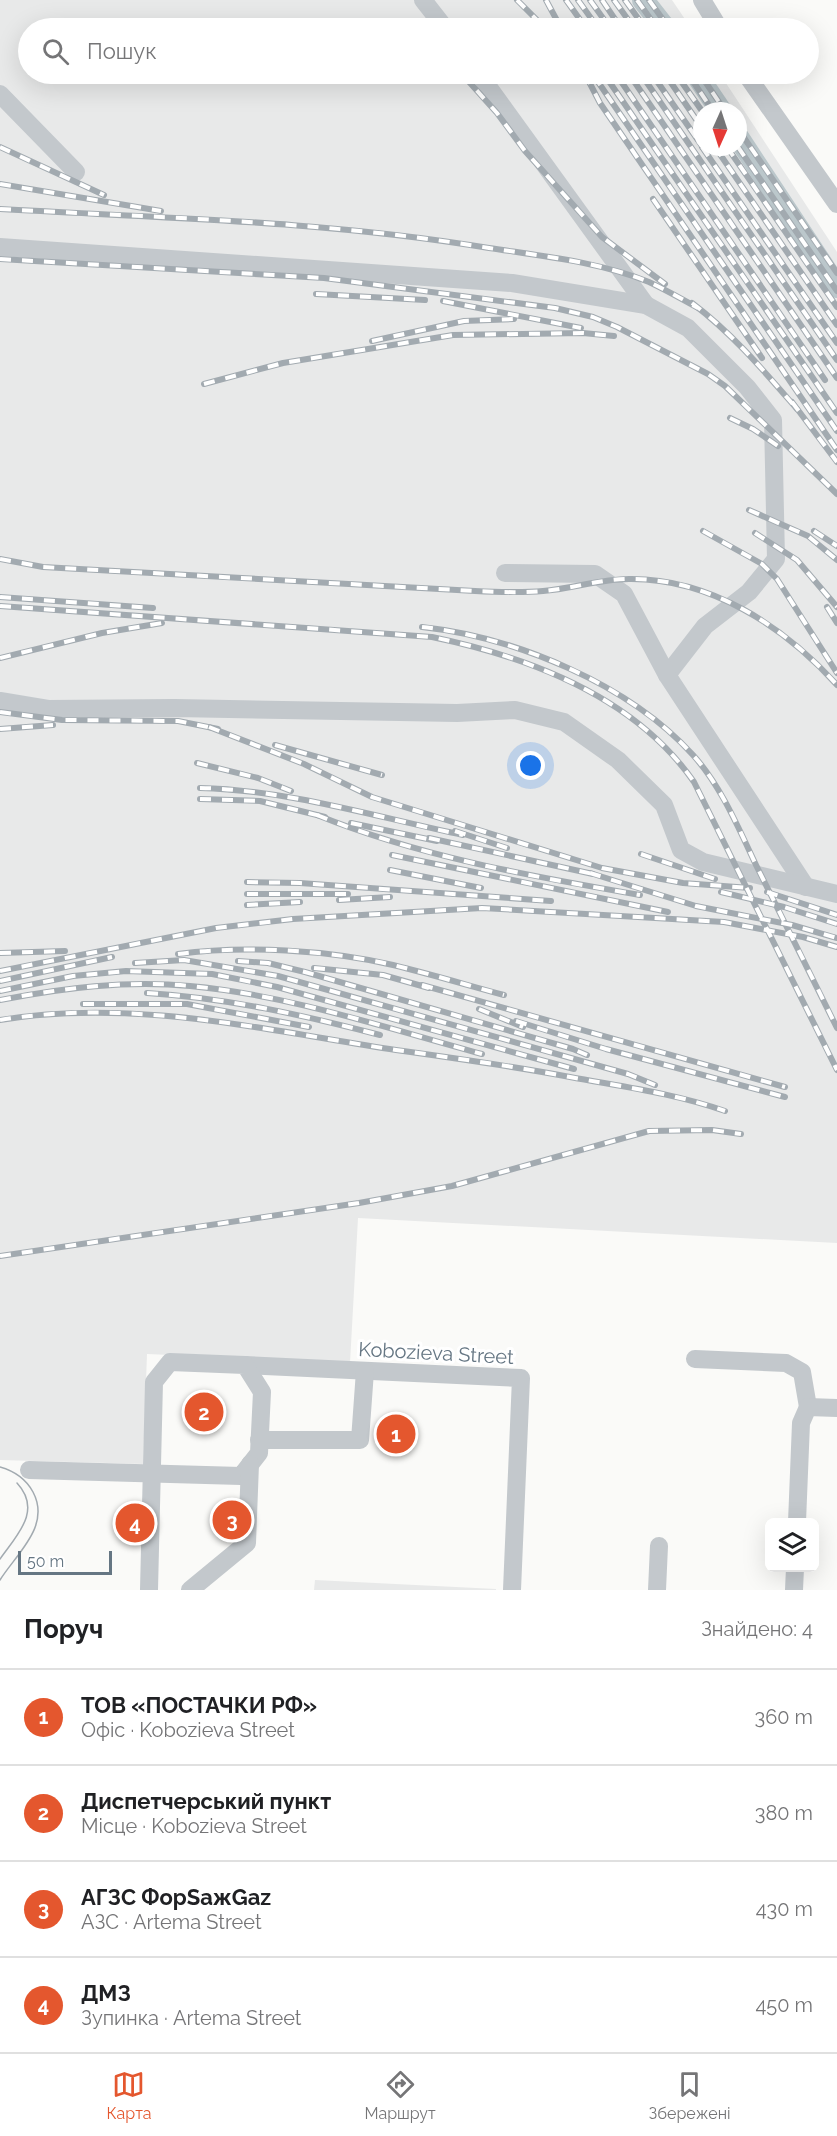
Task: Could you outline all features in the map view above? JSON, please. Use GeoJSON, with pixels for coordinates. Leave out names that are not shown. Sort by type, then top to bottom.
{"type":"FeatureCollection","features":[{"type":"Feature","properties":{"kind":"street"},"geometry":{"type":"LineString","coordinates":[[423,0],[437,18]]}},
{"type":"Feature","properties":{"kind":"street"},"geometry":{"type":"LineString","coordinates":[[702,0],[713,18]]}},
{"type":"Feature","properties":{"kind":"street"},"geometry":{"type":"LineString","coordinates":[[486,84],[646,305]]}},
{"type":"Feature","properties":{"kind":"street"},"geometry":{"type":"LineString","coordinates":[[753,84],[837,204]]}},
{"type":"Feature","properties":{"kind":"street"},"geometry":{"type":"LineString","coordinates":[[0,94],[76,172]]}},
{"type":"Feature","properties":{"kind":"street"},"geometry":{"type":"LineString","coordinates":[[0,247],[512,283],[646,305],[688,327],[747,387],[773,420],[776,559],[749,592],[705,626],[667,675]]}},
{"type":"Feature","properties":{"kind":"street"},"geometry":{"type":"LineString","coordinates":[[505,573],[595,574],[624,594],[667,675],[806,887]]}},
{"type":"Feature","properties":{"kind":"street"},"geometry":{"type":"LineString","coordinates":[[0,701],[48,709],[175,708],[457,713],[515,710],[564,722],[618,760],[664,805],[681,850],[703,862],[837,894]]}},
{"type":"Feature","properties":{"kind":"street"},"geometry":{"type":"LineString","coordinates":[[695,1359],[786,1363],[802,1372],[806,1411],[801,1424],[797,1518]]}},
{"type":"Feature","properties":{"kind":"street"},"geometry":{"type":"LineString","coordinates":[[29,1470],[153,1473],[241,1476],[259,1454],[260,1440],[262,1392],[246,1365],[170,1362],[154,1382],[153,1473],[149,1590]]}},
{"type":"Feature","properties":{"kind":"street","name":"Kobozieva Street"},"geometry":{"type":"LineString","coordinates":[[246,1365],[521,1378],[512,1590]]}},
{"type":"Feature","properties":{"kind":"street"},"geometry":{"type":"LineString","coordinates":[[260,1440],[360,1440],[365,1371]]}},
{"type":"Feature","properties":{"kind":"street"},"geometry":{"type":"LineString","coordinates":[[806,1411],[837,1408]]}},
{"type":"Feature","properties":{"kind":"street"},"geometry":{"type":"LineString","coordinates":[[190,1590],[247,1543],[250,1464]]}},
{"type":"Feature","properties":{"kind":"street"},"geometry":{"type":"LineString","coordinates":[[657,1590],[659,1546]]}},
{"type":"Feature","properties":{"kind":"street"},"geometry":{"type":"LineString","coordinates":[[794,1590],[795,1572]]}},
{"type":"Feature","properties":{"kind":"shaded area"},"geometry":{"type":"Polygon","coordinates":[[[0,0],[672,0],[684,18],[18,18],[18,84],[727,84],[738,102],[693,102],[693,156],[747,156],[747,115],[837,252],[837,1243],[358,1218],[350,1363],[147,1354],[143,1464],[0,1460],[0,0]]]}},
{"type":"Feature","properties":{"kind":"shaded area"},"geometry":{"type":"Polygon","coordinates":[[[315,1580],[496,1589],[496,1590],[314,1590],[315,1580]]]}},
{"type":"Feature","properties":{"kind":"waterway"},"geometry":{"type":"LineString","coordinates":[[643,0],[657,18]]}},
{"type":"Feature","properties":{"kind":"waterway"},"geometry":{"type":"LineString","coordinates":[[703,84],[715,102]]}},
{"type":"Feature","properties":{"kind":"waterway"},"geometry":{"type":"LineString","coordinates":[[747,151],[837,287]]}},
{"type":"Feature","properties":{"kind":"tram line"},"geometry":{"type":"LineString","coordinates":[[0,1467],[19,1476],[27,1483],[33,1492],[38,1516],[30,1539],[0,1580]]}},
{"type":"Feature","properties":{"kind":"tram line"},"geometry":{"type":"LineString","coordinates":[[0,1559],[19,1532],[27,1513],[28,1503],[17,1483]]}},
{"type":"Feature","properties":{"kind":"railway"},"geometry":{"type":"LineString","coordinates":[[517,0],[535,18]]}},
{"type":"Feature","properties":{"kind":"railway"},"geometry":{"type":"LineString","coordinates":[[546,0],[556,18]]}},
{"type":"Feature","properties":{"kind":"railway"},"geometry":{"type":"LineString","coordinates":[[566,0],[579,18]]}},
{"type":"Feature","properties":{"kind":"railway"},"geometry":{"type":"LineString","coordinates":[[578,0],[591,18]]}},
{"type":"Feature","properties":{"kind":"railway"},"geometry":{"type":"LineString","coordinates":[[590,0],[603,18]]}},
{"type":"Feature","properties":{"kind":"railway"},"geometry":{"type":"LineString","coordinates":[[602,0],[614,18]]}},
{"type":"Feature","properties":{"kind":"railway"},"geometry":{"type":"LineString","coordinates":[[614,0],[627,18]]}},
{"type":"Feature","properties":{"kind":"railway"},"geometry":{"type":"LineString","coordinates":[[625,0],[638,18]]}},
{"type":"Feature","properties":{"kind":"railway"},"geometry":{"type":"LineString","coordinates":[[637,0],[650,18]]}},
{"type":"Feature","properties":{"kind":"railway"},"geometry":{"type":"LineString","coordinates":[[649,0],[662,18]]}},
{"type":"Feature","properties":{"kind":"railway"},"geometry":{"type":"LineString","coordinates":[[471,84],[497,113],[525,151],[602,237],[665,284]]}},
{"type":"Feature","properties":{"kind":"railway"},"geometry":{"type":"LineString","coordinates":[[590,84],[600,103],[837,450]]}},
{"type":"Feature","properties":{"kind":"railway"},"geometry":{"type":"LineString","coordinates":[[599,84],[837,431]]}},
{"type":"Feature","properties":{"kind":"railway"},"geometry":{"type":"LineString","coordinates":[[611,84],[837,413]]}},
{"type":"Feature","properties":{"kind":"railway"},"geometry":{"type":"LineString","coordinates":[[623,84],[825,380]]}},
{"type":"Feature","properties":{"kind":"railway"},"geometry":{"type":"LineString","coordinates":[[636,84],[837,378]]}},
{"type":"Feature","properties":{"kind":"railway"},"geometry":{"type":"LineString","coordinates":[[648,84],[837,360]]}},
{"type":"Feature","properties":{"kind":"railway"},"geometry":{"type":"LineString","coordinates":[[659,84],[693,133]]}},
{"type":"Feature","properties":{"kind":"railway"},"geometry":{"type":"LineString","coordinates":[[672,84],[693,115]]}},
{"type":"Feature","properties":{"kind":"railway"},"geometry":{"type":"LineString","coordinates":[[683,84],[696,102]]}},
{"type":"Feature","properties":{"kind":"railway"},"geometry":{"type":"LineString","coordinates":[[695,84],[707,102]]}},
{"type":"Feature","properties":{"kind":"railway"},"geometry":{"type":"LineString","coordinates":[[707,84],[719,102]]}},
{"type":"Feature","properties":{"kind":"railway"},"geometry":{"type":"LineString","coordinates":[[747,142],[837,273]]}},
{"type":"Feature","properties":{"kind":"railway"},"geometry":{"type":"LineString","coordinates":[[0,147],[104,195]]}},
{"type":"Feature","properties":{"kind":"railway"},"geometry":{"type":"LineString","coordinates":[[708,156],[837,343]]}},
{"type":"Feature","properties":{"kind":"railway"},"geometry":{"type":"LineString","coordinates":[[721,156],[837,325]]}},
{"type":"Feature","properties":{"kind":"railway"},"geometry":{"type":"LineString","coordinates":[[733,156],[837,307]]}},
{"type":"Feature","properties":{"kind":"railway"},"geometry":{"type":"LineString","coordinates":[[744,156],[837,291]]}},
{"type":"Feature","properties":{"kind":"railway"},"geometry":{"type":"LineString","coordinates":[[0,184],[161,211]]}},
{"type":"Feature","properties":{"kind":"railway"},"geometry":{"type":"LineString","coordinates":[[653,199],[762,358]]}},
{"type":"Feature","properties":{"kind":"railway"},"geometry":{"type":"LineString","coordinates":[[0,209],[306,226],[428,239],[550,257],[611,269],[649,282],[698,308]]}},
{"type":"Feature","properties":{"kind":"railway"},"geometry":{"type":"LineString","coordinates":[[0,259],[324,278],[555,308],[593,317],[708,374],[725,386],[837,494]]}},
{"type":"Feature","properties":{"kind":"railway"},"geometry":{"type":"LineString","coordinates":[[316,294],[425,300]]}},
{"type":"Feature","properties":{"kind":"railway"},"geometry":{"type":"LineString","coordinates":[[443,301],[581,328]]}},
{"type":"Feature","properties":{"kind":"railway"},"geometry":{"type":"LineString","coordinates":[[692,303],[735,340],[797,409]]}},
{"type":"Feature","properties":{"kind":"railway"},"geometry":{"type":"LineString","coordinates":[[372,341],[464,321],[514,319]]}},
{"type":"Feature","properties":{"kind":"railway"},"geometry":{"type":"LineString","coordinates":[[204,384],[283,363],[453,335],[583,333],[614,336]]}},
{"type":"Feature","properties":{"kind":"railway"},"geometry":{"type":"LineString","coordinates":[[792,402],[837,462]]}},
{"type":"Feature","properties":{"kind":"railway"},"geometry":{"type":"LineString","coordinates":[[730,418],[753,429],[778,446]]}},
{"type":"Feature","properties":{"kind":"railway"},"geometry":{"type":"LineString","coordinates":[[749,510],[808,536],[837,560]]}},
{"type":"Feature","properties":{"kind":"railway"},"geometry":{"type":"LineString","coordinates":[[703,531],[762,564],[777,579],[837,673]]}},
{"type":"Feature","properties":{"kind":"railway"},"geometry":{"type":"LineString","coordinates":[[814,531],[837,546]]}},
{"type":"Feature","properties":{"kind":"railway"},"geometry":{"type":"LineString","coordinates":[[755,533],[797,560],[837,607]]}},
{"type":"Feature","properties":{"kind":"railway"},"geometry":{"type":"LineString","coordinates":[[0,559],[43,567],[492,592],[543,591],[618,579],[659,581],[688,587],[744,610],[794,643],[837,685]]}},
{"type":"Feature","properties":{"kind":"railway"},"geometry":{"type":"LineString","coordinates":[[0,597],[153,608]]}},
{"type":"Feature","properties":{"kind":"railway"},"geometry":{"type":"LineString","coordinates":[[0,606],[432,637],[506,656],[577,685],[611,704],[642,726],[670,752],[694,782],[837,1070]]}},
{"type":"Feature","properties":{"kind":"railway"},"geometry":{"type":"LineString","coordinates":[[827,607],[837,623]]}},
{"type":"Feature","properties":{"kind":"railway"},"geometry":{"type":"LineString","coordinates":[[0,658],[102,633],[162,623]]}},
{"type":"Feature","properties":{"kind":"railway"},"geometry":{"type":"LineString","coordinates":[[422,627],[458,632],[495,641],[568,668],[637,706],[693,755],[712,780],[736,822],[837,1028]]}},
{"type":"Feature","properties":{"kind":"railway"},"geometry":{"type":"LineString","coordinates":[[0,712],[62,720],[178,721],[218,729]]}},
{"type":"Feature","properties":{"kind":"railway"},"geometry":{"type":"LineString","coordinates":[[0,729],[53,725]]}},
{"type":"Feature","properties":{"kind":"railway"},"geometry":{"type":"LineString","coordinates":[[209,727],[304,764],[372,797],[602,868],[683,883],[750,888]]}},
{"type":"Feature","properties":{"kind":"railway"},"geometry":{"type":"LineString","coordinates":[[275,745],[382,775]]}},
{"type":"Feature","properties":{"kind":"railway"},"geometry":{"type":"LineString","coordinates":[[197,763],[258,778],[291,791]]}},
{"type":"Feature","properties":{"kind":"railway"},"geometry":{"type":"LineString","coordinates":[[200,788],[299,799],[463,835]]}},
{"type":"Feature","properties":{"kind":"railway"},"geometry":{"type":"LineString","coordinates":[[200,799],[260,801],[325,817]]}},
{"type":"Feature","properties":{"kind":"railway"},"geometry":{"type":"LineString","coordinates":[[317,815],[396,843],[476,864],[640,895]]}},
{"type":"Feature","properties":{"kind":"railway"},"geometry":{"type":"LineString","coordinates":[[351,823],[437,841]]}},
{"type":"Feature","properties":{"kind":"railway"},"geometry":{"type":"LineString","coordinates":[[455,831],[507,848]]}},
{"type":"Feature","properties":{"kind":"railway"},"geometry":{"type":"LineString","coordinates":[[429,838],[593,874]]}},
{"type":"Feature","properties":{"kind":"railway"},"geometry":{"type":"LineString","coordinates":[[641,854],[715,879]]}},
{"type":"Feature","properties":{"kind":"railway"},"geometry":{"type":"LineString","coordinates":[[392,855],[668,912]]}},
{"type":"Feature","properties":{"kind":"railway"},"geometry":{"type":"LineString","coordinates":[[390,870],[481,888]]}},
{"type":"Feature","properties":{"kind":"railway"},"geometry":{"type":"LineString","coordinates":[[590,873],[696,906],[792,925],[837,938]]}},
{"type":"Feature","properties":{"kind":"railway"},"geometry":{"type":"LineString","coordinates":[[247,882],[300,883],[551,901]]}},
{"type":"Feature","properties":{"kind":"railway"},"geometry":{"type":"LineString","coordinates":[[721,892],[784,907],[837,924]]}},
{"type":"Feature","properties":{"kind":"railway"},"geometry":{"type":"LineString","coordinates":[[767,892],[837,915]]}},
{"type":"Feature","properties":{"kind":"railway"},"geometry":{"type":"LineString","coordinates":[[247,894],[348,894]]}},
{"type":"Feature","properties":{"kind":"railway"},"geometry":{"type":"LineString","coordinates":[[339,900],[390,897]]}},
{"type":"Feature","properties":{"kind":"railway"},"geometry":{"type":"LineString","coordinates":[[247,905],[300,902]]}},
{"type":"Feature","properties":{"kind":"railway"},"geometry":{"type":"LineString","coordinates":[[0,971],[216,928],[293,919],[482,908],[724,922],[803,937],[837,947]]}},
{"type":"Feature","properties":{"kind":"railway"},"geometry":{"type":"LineString","coordinates":[[178,954],[230,950],[286,950],[341,956],[393,965],[504,995]]}},
{"type":"Feature","properties":{"kind":"railway"},"geometry":{"type":"LineString","coordinates":[[0,953],[65,951]]}},
{"type":"Feature","properties":{"kind":"railway"},"geometry":{"type":"LineString","coordinates":[[0,981],[112,957]]}},
{"type":"Feature","properties":{"kind":"railway"},"geometry":{"type":"LineString","coordinates":[[135,963],[184,960],[278,976],[628,1074],[655,1085]]}},
{"type":"Feature","properties":{"kind":"railway"},"geometry":{"type":"LineString","coordinates":[[238,961],[268,963],[305,972],[573,1049],[587,1055]]}},
{"type":"Feature","properties":{"kind":"railway"},"geometry":{"type":"LineString","coordinates":[[314,968],[383,975],[429,988]]}},
{"type":"Feature","properties":{"kind":"railway"},"geometry":{"type":"LineString","coordinates":[[0,991],[73,976],[126,971],[212,974],[277,987],[574,1069]]}},
{"type":"Feature","properties":{"kind":"railway"},"geometry":{"type":"LineString","coordinates":[[0,1000],[95,986],[166,984],[227,990],[374,1023],[482,1054]]}},
{"type":"Feature","properties":{"kind":"railway"},"geometry":{"type":"LineString","coordinates":[[422,985],[785,1087]]}},
{"type":"Feature","properties":{"kind":"railway"},"geometry":{"type":"LineString","coordinates":[[147,993],[265,1008],[380,1035]]}},
{"type":"Feature","properties":{"kind":"railway"},"geometry":{"type":"LineString","coordinates":[[83,1004],[187,1004],[309,1027]]}},
{"type":"Feature","properties":{"kind":"railway"},"geometry":{"type":"LineString","coordinates":[[479,1009],[523,1027]]}},
{"type":"Feature","properties":{"kind":"railway"},"geometry":{"type":"LineString","coordinates":[[0,1020],[50,1014],[99,1013],[198,1019],[483,1062],[629,1087],[725,1111]]}},
{"type":"Feature","properties":{"kind":"railway"},"geometry":{"type":"LineString","coordinates":[[516,1021],[606,1049],[785,1097]]}},
{"type":"Feature","properties":{"kind":"railway"},"geometry":{"type":"LineString","coordinates":[[0,1256],[359,1203],[452,1186],[649,1131],[712,1130],[741,1134]]}},
{"type":"Feature","properties":{"kind":"place","name":"Диспетчерський пункт"},"geometry":{"type":"Point","coordinates":[204,1412]}},
{"type":"Feature","properties":{"kind":"place","name":"ТОВ «ПОСТАЧКИ РФ»"},"geometry":{"type":"Point","coordinates":[396,1434]}},
{"type":"Feature","properties":{"kind":"place","name":"АГЗС ФорSажGaz"},"geometry":{"type":"Point","coordinates":[232,1520]}},
{"type":"Feature","properties":{"kind":"place","name":"ДМЗ"},"geometry":{"type":"Point","coordinates":[135,1523]}}]}
